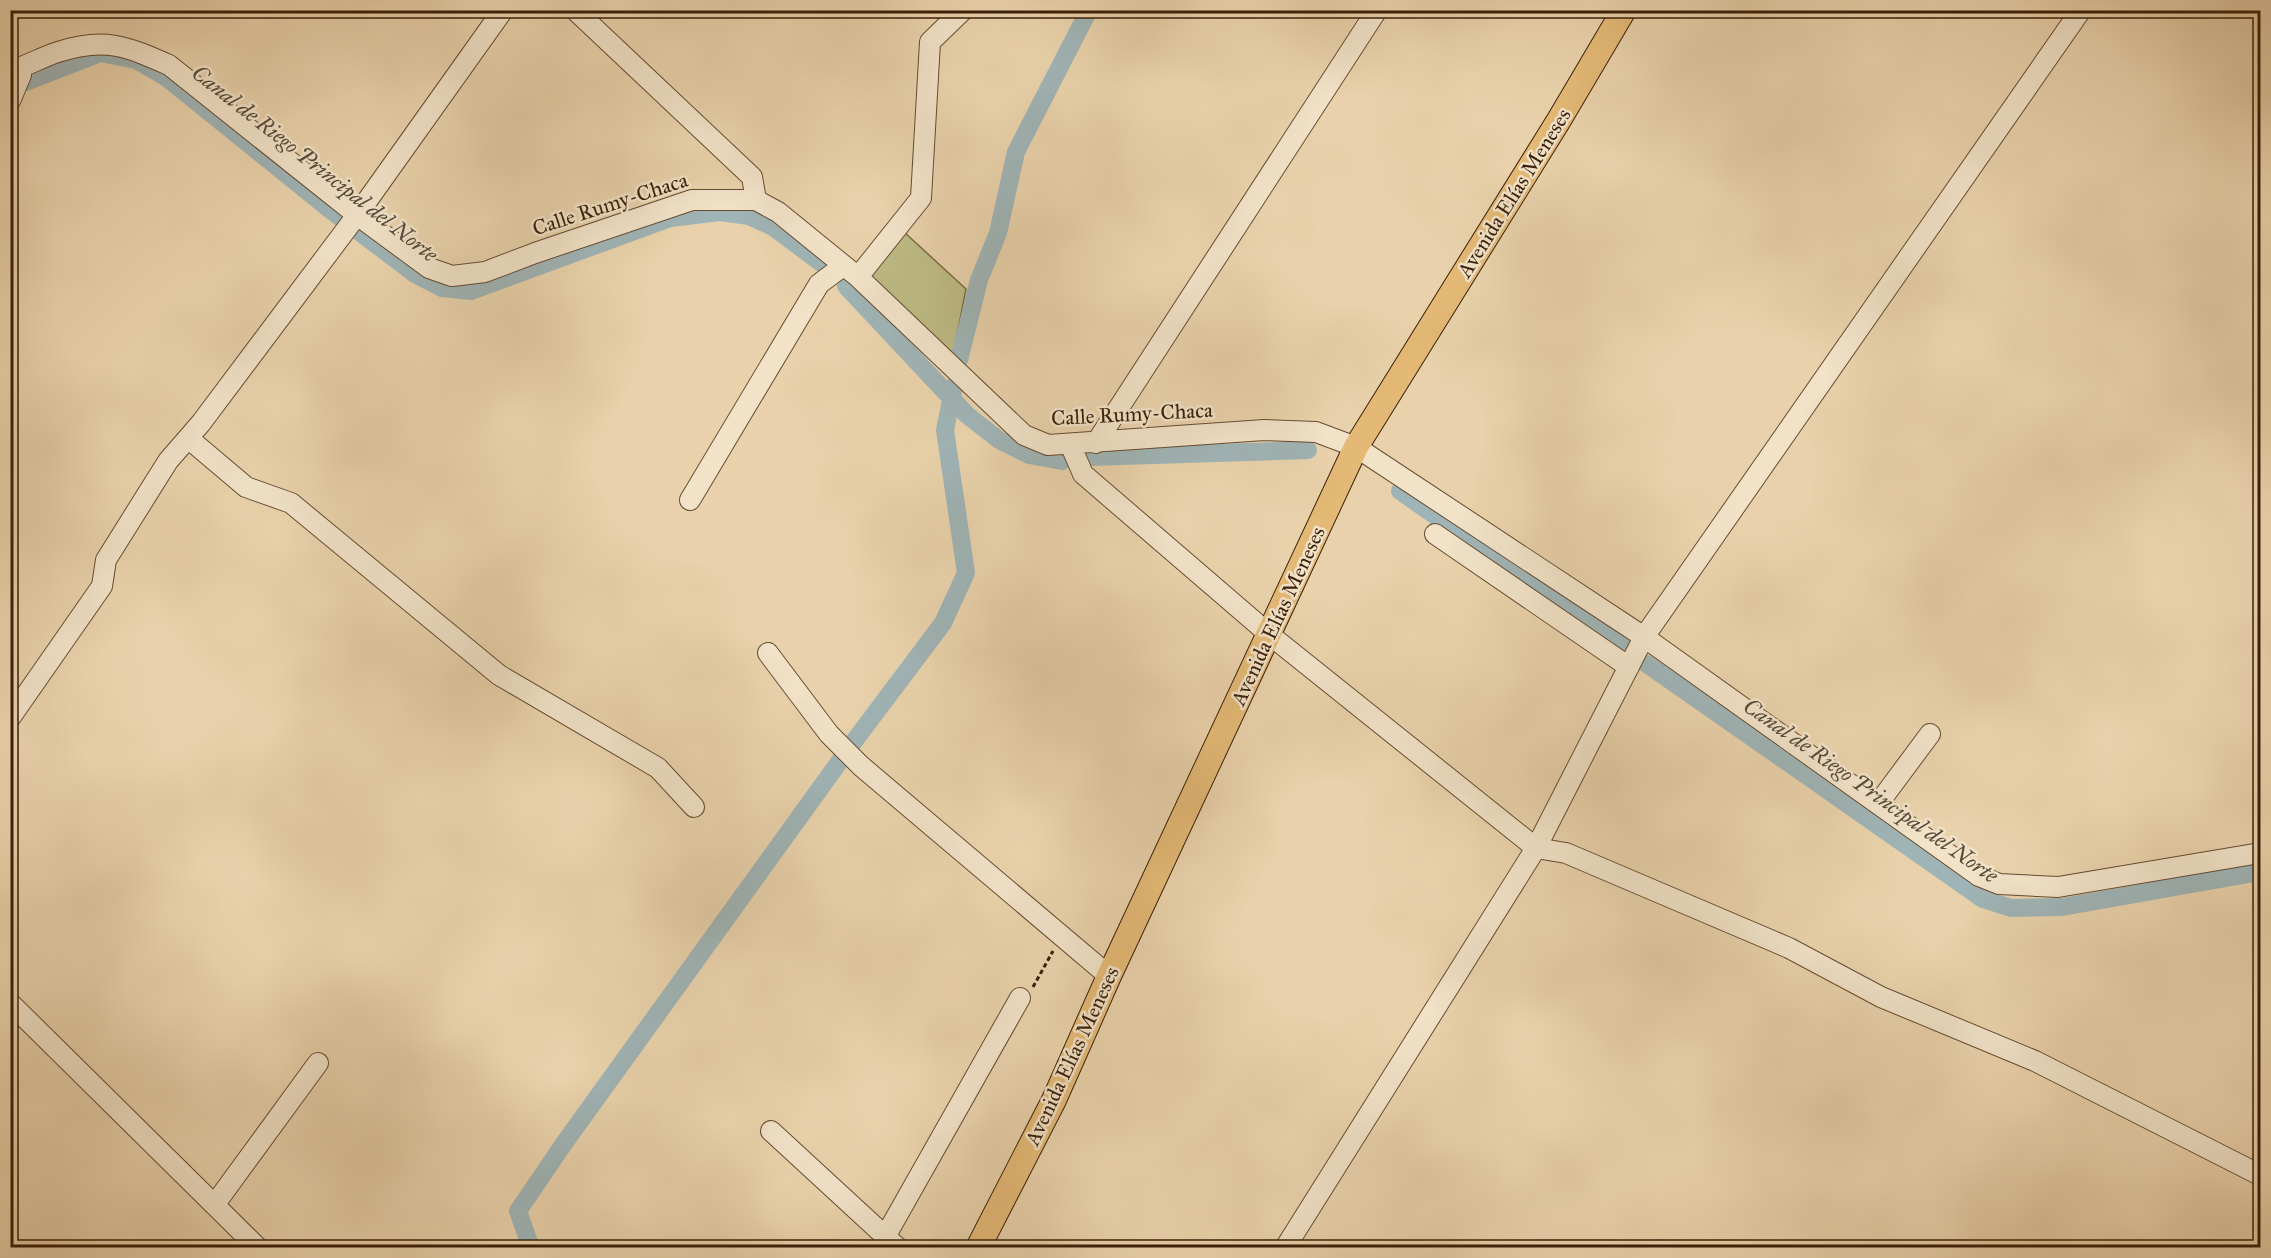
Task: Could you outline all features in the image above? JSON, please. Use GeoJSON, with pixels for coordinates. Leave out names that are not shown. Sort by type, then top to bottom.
{"type":"FeatureCollection","features":[{"type":"Feature","properties":{"kind":"main road","name":"Avenida Elías Meneses"},"geometry":{"type":"LineString","coordinates":[[978,1248],[1054,1100],[1109,976],[1356,447],[1553,130],[1624,10]]}},
{"type":"Feature","properties":{"kind":"street"},"geometry":{"type":"LineString","coordinates":[[10,718],[102,586],[106,560],[168,461],[188,438],[356,217],[503,10]]}},
{"type":"Feature","properties":{"kind":"street"},"geometry":{"type":"LineString","coordinates":[[575,10],[752,177],[756,200]]}},
{"type":"Feature","properties":{"kind":"street"},"geometry":{"type":"LineString","coordinates":[[690,500],[819,284],[850,271],[921,198],[930,42],[963,10]]}},
{"type":"Feature","properties":{"kind":"street"},"geometry":{"type":"LineString","coordinates":[[1096,443],[1377,10]]}},
{"type":"Feature","properties":{"kind":"street"},"geometry":{"type":"LineString","coordinates":[[1285,1248],[1536,848],[1644,637],[2081,10]]}},
{"type":"Feature","properties":{"kind":"street","name":"Calle Rumy-Chaca"},"geometry":{"type":"LineString","coordinates":[[17,71],[58,52],[98,43],[132,49],[169,65],[356,217],[429,268],[452,276],[485,272],[692,200],[756,200],[778,212],[850,271],[1024,435],[1048,445],[1264,430],[1316,432],[1356,447],[1644,637],[1979,876],[1999,884],[2058,887],[2260,853]]}},
{"type":"Feature","properties":{"kind":"street"},"geometry":{"type":"LineString","coordinates":[[12,98],[17,71]]}},
{"type":"Feature","properties":{"kind":"street"},"geometry":{"type":"LineString","coordinates":[[188,438],[246,487],[291,503],[499,675],[658,768],[694,807]]}},
{"type":"Feature","properties":{"kind":"street"},"geometry":{"type":"LineString","coordinates":[[1070,444],[1083,474],[1270,635],[1536,848],[1566,853],[1789,948],[1881,997],[2035,1062],[2260,1175]]}},
{"type":"Feature","properties":{"kind":"street"},"geometry":{"type":"LineString","coordinates":[[1435,534],[1629,667]]}},
{"type":"Feature","properties":{"kind":"street"},"geometry":{"type":"LineString","coordinates":[[768,652],[829,734],[861,766],[1109,976]]}},
{"type":"Feature","properties":{"kind":"street"},"geometry":{"type":"LineString","coordinates":[[1878,804],[1930,734]]}},
{"type":"Feature","properties":{"kind":"street"},"geometry":{"type":"LineString","coordinates":[[771,1131],[891,1242],[1020,998]]}},
{"type":"Feature","properties":{"kind":"street"},"geometry":{"type":"LineString","coordinates":[[10,1003],[258,1248]]}},
{"type":"Feature","properties":{"kind":"street"},"geometry":{"type":"LineString","coordinates":[[215,1204],[318,1064]]}},
{"type":"Feature","properties":{"kind":"path"},"geometry":{"type":"LineString","coordinates":[[1020,998],[1031,992],[1062,936]]}},
{"type":"Feature","properties":{"kind":"shaded area"},"geometry":{"type":"Polygon","coordinates":[[[903,231],[966,289],[953,355],[868,276],[903,231]]]}},
{"type":"Feature","properties":{"kind":"waterway"},"geometry":{"type":"LineString","coordinates":[[959,360],[979,280],[998,233],[1016,152],[1089,10]]}},
{"type":"Feature","properties":{"kind":"waterway","name":"Canal de Riego Principal del Norte"},"geometry":{"type":"LineString","coordinates":[[10,88],[100,53],[136,60],[167,78],[328,208],[415,274],[442,288],[471,291],[670,218],[720,212],[749,216],[773,227],[824,265]]}},
{"type":"Feature","properties":{"kind":"waterway","name":"Canal de Riego Principal del Norte"},"geometry":{"type":"LineString","coordinates":[[846,286],[967,415],[999,440],[1029,455],[1062,461]]}},
{"type":"Feature","properties":{"kind":"waterway"},"geometry":{"type":"LineString","coordinates":[[531,1248],[518,1211],[565,1142],[855,740],[943,623],[966,573],[945,430],[954,386]]}},
{"type":"Feature","properties":{"kind":"waterway","name":"Canal de Riego Principal del Norte"},"geometry":{"type":"LineString","coordinates":[[1090,457],[1308,450]]}},
{"type":"Feature","properties":{"kind":"waterway","name":"Canal de Riego Principal del Norte"},"geometry":{"type":"LineString","coordinates":[[1400,491],[1623,647]]}},
{"type":"Feature","properties":{"kind":"waterway","name":"Canal de Riego Principal del Norte"},"geometry":{"type":"LineString","coordinates":[[1647,664],[1983,899],[2011,908],[2062,907],[2260,872]]}}]}
